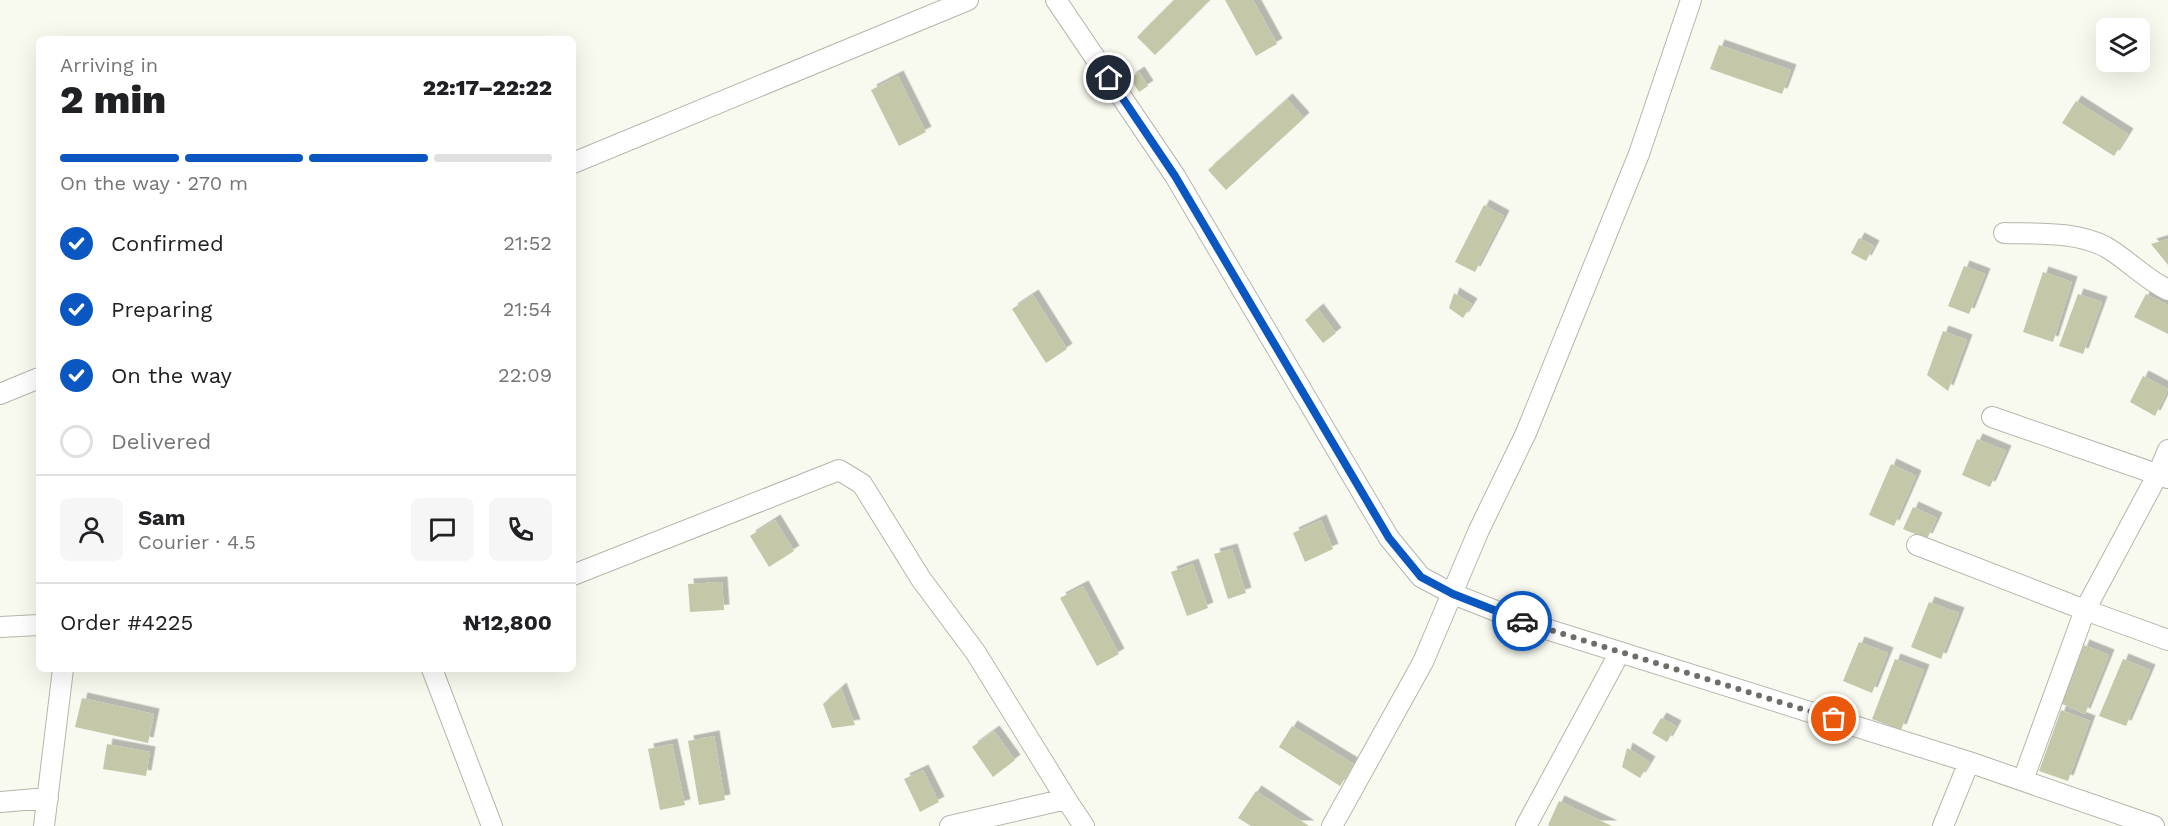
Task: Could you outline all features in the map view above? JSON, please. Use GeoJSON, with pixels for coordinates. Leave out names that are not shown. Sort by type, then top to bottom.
{"type":"FeatureCollection","features":[{"type":"Feature","properties":{"kind":"street"},"geometry":{"type":"LineString","coordinates":[[576,163],[968,0]]}},
{"type":"Feature","properties":{"kind":"street"},"geometry":{"type":"LineString","coordinates":[[1056,0],[1175,176],[1389,538],[1421,577],[1453,594],[1524,622],[2023,780],[2117,820],[2154,826]]}},
{"type":"Feature","properties":{"kind":"street"},"geometry":{"type":"LineString","coordinates":[[1332,826],[1423,662],[1479,530],[1526,432],[1640,154],[1691,0]]}},
{"type":"Feature","properties":{"kind":"street"},"geometry":{"type":"LineString","coordinates":[[2004,233],[2064,234],[2103,246],[2168,290]]}},
{"type":"Feature","properties":{"kind":"street"},"geometry":{"type":"LineString","coordinates":[[0,394],[36,379]]}},
{"type":"Feature","properties":{"kind":"street"},"geometry":{"type":"LineString","coordinates":[[1992,417],[2163,476]]}},
{"type":"Feature","properties":{"kind":"street"},"geometry":{"type":"LineString","coordinates":[[2023,780],[2085,610],[2163,476],[2168,450]]}},
{"type":"Feature","properties":{"kind":"street"},"geometry":{"type":"LineString","coordinates":[[576,573],[839,470],[862,484],[921,579],[976,653],[1084,826]]}},
{"type":"Feature","properties":{"kind":"street"},"geometry":{"type":"LineString","coordinates":[[1917,545],[2168,640]]}},
{"type":"Feature","properties":{"kind":"street"},"geometry":{"type":"LineString","coordinates":[[0,627],[36,625]]}},
{"type":"Feature","properties":{"kind":"street"},"geometry":{"type":"LineString","coordinates":[[1526,826],[1620,652]]}},
{"type":"Feature","properties":{"kind":"street"},"geometry":{"type":"LineString","coordinates":[[44,826],[63,672]]}},
{"type":"Feature","properties":{"kind":"street"},"geometry":{"type":"LineString","coordinates":[[433,672],[492,826]]}},
{"type":"Feature","properties":{"kind":"street"},"geometry":{"type":"LineString","coordinates":[[1943,826],[1969,762]]}},
{"type":"Feature","properties":{"kind":"street"},"geometry":{"type":"LineString","coordinates":[[0,802],[48,798]]}},
{"type":"Feature","properties":{"kind":"street"},"geometry":{"type":"LineString","coordinates":[[950,826],[1066,799]]}},
{"type":"Feature","properties":{"kind":"building"},"geometry":{"type":"Polygon","coordinates":[[[1174,0],[1210,0],[1155,55],[1137,37],[1174,0]]]}},
{"type":"Feature","properties":{"kind":"building"},"geometry":{"type":"Polygon","coordinates":[[[1225,0],[1253,0],[1277,44],[1256,56],[1225,0]]]}},
{"type":"Feature","properties":{"kind":"building"},"geometry":{"type":"Polygon","coordinates":[[[1719,45],[1791,70],[1782,94],[1710,69],[1719,45]]]}},
{"type":"Feature","properties":{"kind":"building"},"geometry":{"type":"Polygon","coordinates":[[[1139,72],[1148,86],[1139,92],[1130,78],[1139,72]]]}},
{"type":"Feature","properties":{"kind":"building"},"geometry":{"type":"Polygon","coordinates":[[[898,76],[926,132],[899,146],[871,90],[898,76]]]}},
{"type":"Feature","properties":{"kind":"building"},"geometry":{"type":"Polygon","coordinates":[[[1287,99],[1304,118],[1226,190],[1208,170],[1287,99]]]}},
{"type":"Feature","properties":{"kind":"building"},"geometry":{"type":"Polygon","coordinates":[[[2076,101],[2128,134],[2114,156],[2062,123],[2076,101]]]}},
{"type":"Feature","properties":{"kind":"building"},"geometry":{"type":"Polygon","coordinates":[[[1484,205],[1504,216],[1475,272],[1455,262],[1484,205]]]}},
{"type":"Feature","properties":{"kind":"building"},"geometry":{"type":"Polygon","coordinates":[[[1859,238],[1874,246],[1866,261],[1851,253],[1859,238]]]}},
{"type":"Feature","properties":{"kind":"building"},"geometry":{"type":"Polygon","coordinates":[[[2168,239],[2168,265],[2151,244],[2168,239]]]}},
{"type":"Feature","properties":{"kind":"building"},"geometry":{"type":"Polygon","coordinates":[[[1964,266],[1985,274],[1969,314],[1948,306],[1964,266]]]}},
{"type":"Feature","properties":{"kind":"building"},"geometry":{"type":"Polygon","coordinates":[[[2043,272],[2072,282],[2053,342],[2023,332],[2043,272]]]}},
{"type":"Feature","properties":{"kind":"building"},"geometry":{"type":"Polygon","coordinates":[[[1454,293],[1472,304],[1463,318],[1449,308],[1454,293]]]}},
{"type":"Feature","properties":{"kind":"building"},"geometry":{"type":"Polygon","coordinates":[[[2078,294],[2102,302],[2083,354],[2059,346],[2078,294]]]}},
{"type":"Feature","properties":{"kind":"building"},"geometry":{"type":"Polygon","coordinates":[[[2146,294],[2168,305],[2168,334],[2134,317],[2146,294]]]}},
{"type":"Feature","properties":{"kind":"building"},"geometry":{"type":"Polygon","coordinates":[[[1033,295],[1067,349],[1046,363],[1012,309],[1033,295]]]}},
{"type":"Feature","properties":{"kind":"building"},"geometry":{"type":"Polygon","coordinates":[[[1318,309],[1336,333],[1323,343],[1305,320],[1318,309]]]}},
{"type":"Feature","properties":{"kind":"building"},"geometry":{"type":"Polygon","coordinates":[[[1943,331],[1967,340],[1948,391],[1927,375],[1943,331]]]}},
{"type":"Feature","properties":{"kind":"building"},"geometry":{"type":"Polygon","coordinates":[[[2143,376],[2168,389],[2155,416],[2130,402],[2143,376]]]}},
{"type":"Feature","properties":{"kind":"building"},"geometry":{"type":"Polygon","coordinates":[[[1977,439],[2006,451],[1990,487],[1962,475],[1977,439]]]}},
{"type":"Feature","properties":{"kind":"building"},"geometry":{"type":"Polygon","coordinates":[[[1891,464],[1916,476],[1894,526],[1869,515],[1891,464]]]}},
{"type":"Feature","properties":{"kind":"building"},"geometry":{"type":"Polygon","coordinates":[[[1913,507],[1937,518],[1927,539],[1903,529],[1913,507]]]}},
{"type":"Feature","properties":{"kind":"building"},"geometry":{"type":"Polygon","coordinates":[[[775,520],[794,551],[769,567],[750,536],[775,520]]]}},
{"type":"Feature","properties":{"kind":"building"},"geometry":{"type":"Polygon","coordinates":[[[1321,520],[1333,549],[1305,562],[1293,533],[1321,520]]]}},
{"type":"Feature","properties":{"kind":"building"},"geometry":{"type":"Polygon","coordinates":[[[1232,549],[1246,593],[1228,599],[1214,554],[1232,549]]]}},
{"type":"Feature","properties":{"kind":"building"},"geometry":{"type":"Polygon","coordinates":[[[1193,564],[1208,608],[1187,616],[1171,572],[1193,564]]]}},
{"type":"Feature","properties":{"kind":"building"},"geometry":{"type":"Polygon","coordinates":[[[722,582],[724,610],[690,612],[688,584],[722,582]]]}},
{"type":"Feature","properties":{"kind":"building"},"geometry":{"type":"Polygon","coordinates":[[[1083,586],[1119,654],[1097,666],[1060,598],[1083,586]]]}},
{"type":"Feature","properties":{"kind":"building"},"geometry":{"type":"Polygon","coordinates":[[[1929,602],[1959,613],[1941,659],[1911,647],[1929,602]]]}},
{"type":"Feature","properties":{"kind":"building"},"geometry":{"type":"Polygon","coordinates":[[[1859,642],[1888,653],[1872,693],[1843,681],[1859,642]]]}},
{"type":"Feature","properties":{"kind":"building"},"geometry":{"type":"Polygon","coordinates":[[[2084,645],[2109,655],[2085,714],[2060,703],[2084,645]]]}},
{"type":"Feature","properties":{"kind":"building"},"geometry":{"type":"Polygon","coordinates":[[[1895,659],[1924,670],[1901,730],[1872,719],[1895,659]]]}},
{"type":"Feature","properties":{"kind":"building"},"geometry":{"type":"Polygon","coordinates":[[[2123,659],[2150,670],[2126,726],[2099,716],[2123,659]]]}},
{"type":"Feature","properties":{"kind":"building"},"geometry":{"type":"Polygon","coordinates":[[[841,688],[855,725],[832,728],[823,704],[841,688]]]}},
{"type":"Feature","properties":{"kind":"building"},"geometry":{"type":"Polygon","coordinates":[[[82,698],[154,714],[148,743],[75,727],[82,698]]]}},
{"type":"Feature","properties":{"kind":"building"},"geometry":{"type":"Polygon","coordinates":[[[2061,710],[2090,721],[2068,781],[2039,771],[2061,710]]]}},
{"type":"Feature","properties":{"kind":"building"},"geometry":{"type":"Polygon","coordinates":[[[1661,718],[1676,726],[1667,742],[1652,733],[1661,718]]]}},
{"type":"Feature","properties":{"kind":"building"},"geometry":{"type":"Polygon","coordinates":[[[1292,726],[1354,764],[1340,786],[1279,747],[1292,726]]]}},
{"type":"Feature","properties":{"kind":"building"},"geometry":{"type":"Polygon","coordinates":[[[994,731],[1015,760],[993,777],[972,747],[994,731]]]}},
{"type":"Feature","properties":{"kind":"building"},"geometry":{"type":"Polygon","coordinates":[[[714,736],[725,800],[699,805],[688,741],[714,736]]]}},
{"type":"Feature","properties":{"kind":"building"},"geometry":{"type":"Polygon","coordinates":[[[107,744],[150,752],[146,776],[103,769],[107,744]]]}},
{"type":"Feature","properties":{"kind":"building"},"geometry":{"type":"Polygon","coordinates":[[[672,744],[685,805],[660,810],[648,749],[672,744]]]}},
{"type":"Feature","properties":{"kind":"building"},"geometry":{"type":"Polygon","coordinates":[[[1627,748],[1650,762],[1640,778],[1622,767],[1627,748]]]}},
{"type":"Feature","properties":{"kind":"building"},"geometry":{"type":"Polygon","coordinates":[[[923,770],[939,802],[920,812],[904,779],[923,770]]]}},
{"type":"Feature","properties":{"kind":"building"},"geometry":{"type":"Polygon","coordinates":[[[1256,791],[1309,826],[1251,826],[1238,818],[1256,791]]]}},
{"type":"Feature","properties":{"kind":"building"},"geometry":{"type":"Polygon","coordinates":[[[1559,801],[1612,826],[1550,826],[1548,825],[1559,801]]]}},
{"type":"Feature","properties":{"kind":"way so far"},"geometry":{"type":"LineString","coordinates":[[1522,621],[1834,719]]}},
{"type":"Feature","properties":{"kind":"route"},"geometry":{"type":"LineString","coordinates":[[1109,78],[1175,176],[1389,538],[1421,577],[1477,605],[1522,621]]}}]}
